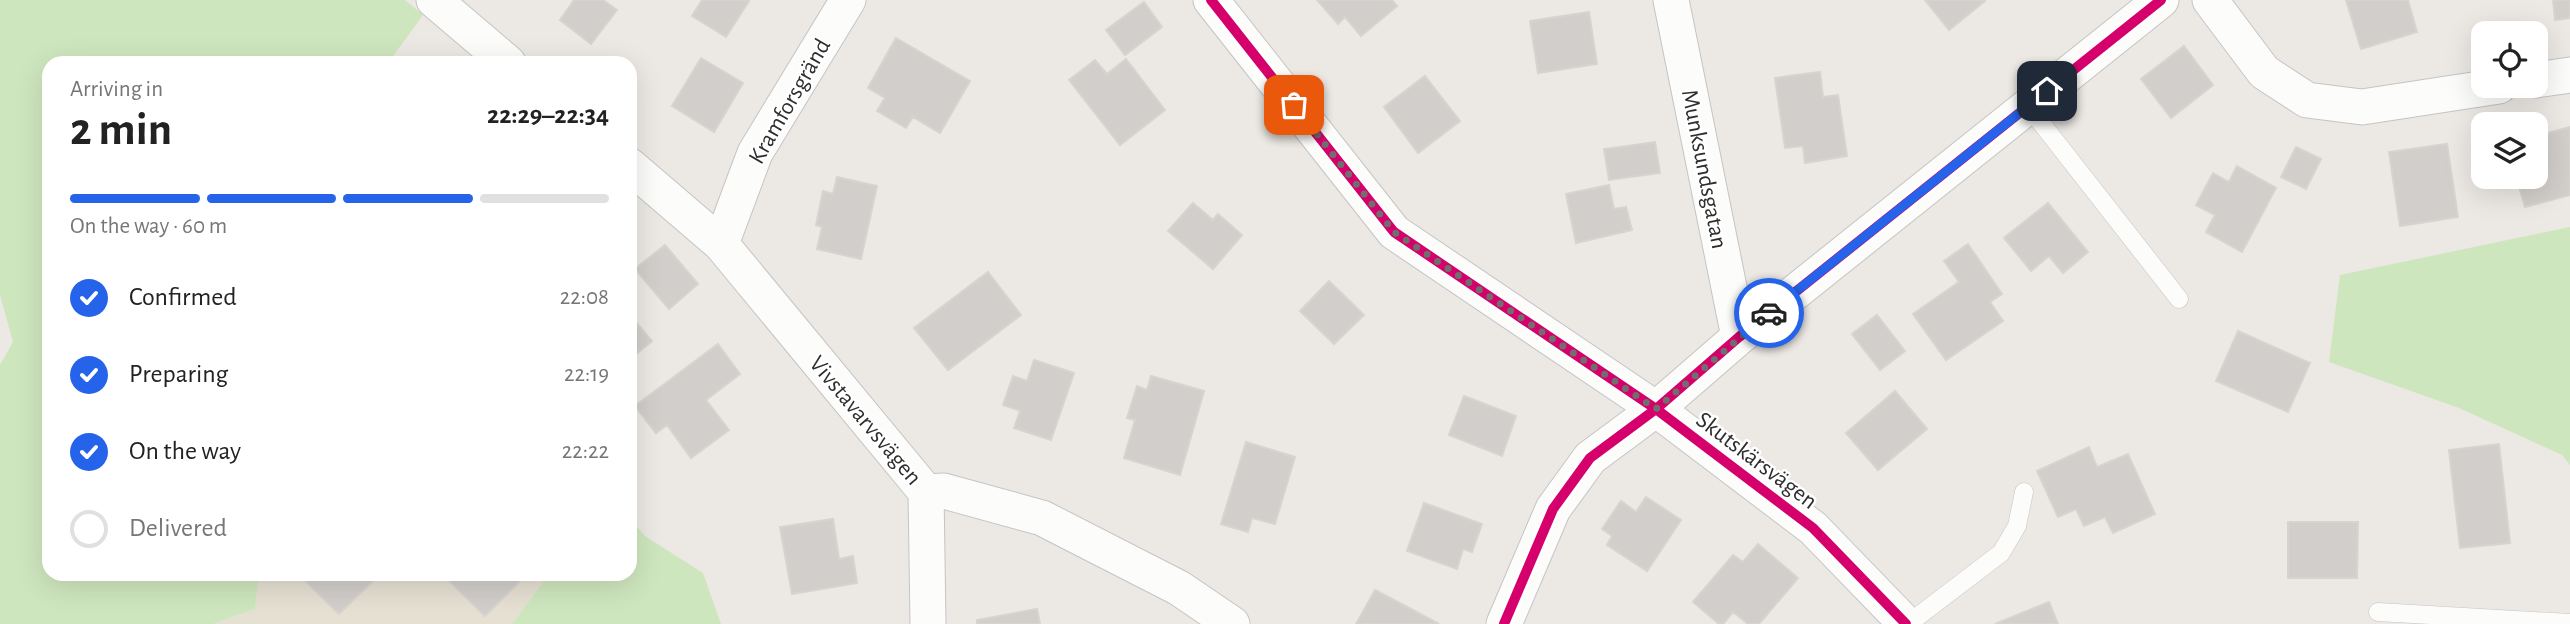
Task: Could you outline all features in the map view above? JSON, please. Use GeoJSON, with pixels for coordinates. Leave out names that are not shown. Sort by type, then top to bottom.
{"type":"FeatureCollection","features":[{"type":"Feature","properties":{"kind":"street"},"geometry":{"type":"LineString","coordinates":[[434,0],[500,56]]}},
{"type":"Feature","properties":{"kind":"street","name":"Kramforsgränd"},"geometry":{"type":"LineString","coordinates":[[721,244],[755,153],[848,0]]}},
{"type":"Feature","properties":{"kind":"street","name":"Skutskärsvägen"},"geometry":{"type":"LineString","coordinates":[[1210,0],[1394,232],[1656,409],[1813,528],[1907,624]]}},
{"type":"Feature","properties":{"kind":"street","name":"Munksundsgatan"},"geometry":{"type":"LineString","coordinates":[[1671,0],[1739,337]]}},
{"type":"Feature","properties":{"kind":"street"},"geometry":{"type":"LineString","coordinates":[[1504,624],[1553,509],[1590,458],[1656,409],[1739,337],[2161,0]]}},
{"type":"Feature","properties":{"kind":"street"},"geometry":{"type":"LineString","coordinates":[[2210,0],[2264,72],[2307,100],[2362,107],[2471,90]]}},
{"type":"Feature","properties":{"kind":"street"},"geometry":{"type":"LineString","coordinates":[[2548,78],[2570,75]]}},
{"type":"Feature","properties":{"kind":"street","name":"Vivstavarvsvägen"},"geometry":{"type":"LineString","coordinates":[[637,172],[721,244],[926,492],[944,491],[1042,518],[1179,589],[1233,624]]}},
{"type":"Feature","properties":{"kind":"street"},"geometry":{"type":"LineString","coordinates":[[926,492],[928,624]]}},
{"type":"Feature","properties":{"kind":"lane"},"geometry":{"type":"LineString","coordinates":[[2028,106],[2179,299]]}},
{"type":"Feature","properties":{"kind":"lane"},"geometry":{"type":"LineString","coordinates":[[1907,624],[2001,554],[2017,526],[2024,492]]}},
{"type":"Feature","properties":{"kind":"lane"},"geometry":{"type":"LineString","coordinates":[[2378,612],[2570,623]]}},
{"type":"Feature","properties":{"kind":"shaded area"},"geometry":{"type":"Polygon","coordinates":[[[258,581],[544,581],[512,624],[213,624],[255,609],[258,581]]]}},
{"type":"Feature","properties":{"kind":"green space"},"geometry":{"type":"Polygon","coordinates":[[[0,0],[405,0],[423,15],[393,56],[42,56],[42,581],[258,581],[255,609],[213,624],[0,624],[0,365],[13,342],[0,295],[0,0]]]}},
{"type":"Feature","properties":{"kind":"green space"},"geometry":{"type":"Polygon","coordinates":[[[2570,227],[2570,465],[2562,455],[2459,408],[2329,362],[2340,275],[2570,227]]]}},
{"type":"Feature","properties":{"kind":"green space"},"geometry":{"type":"Polygon","coordinates":[[[637,527],[645,536],[703,573],[721,624],[512,624],[544,581],[637,581],[637,527]]]}},
{"type":"Feature","properties":{"kind":"building"},"geometry":{"type":"Polygon","coordinates":[[[574,0],[603,0],[617,10],[591,44],[560,20],[574,0]]]}},
{"type":"Feature","properties":{"kind":"building"},"geometry":{"type":"Polygon","coordinates":[[[702,0],[749,1],[726,37],[692,16],[702,0]]]}},
{"type":"Feature","properties":{"kind":"building"},"geometry":{"type":"Polygon","coordinates":[[[1317,0],[1392,0],[1397,6],[1361,36],[1345,17],[1338,24],[1317,0]]]}},
{"type":"Feature","properties":{"kind":"building"},"geometry":{"type":"Polygon","coordinates":[[[1925,0],[1985,0],[1985,1],[1949,30],[1925,0]]]}},
{"type":"Feature","properties":{"kind":"building"},"geometry":{"type":"Polygon","coordinates":[[[2346,0],[2408,0],[2417,32],[2361,49],[2346,0]]]}},
{"type":"Feature","properties":{"kind":"building"},"geometry":{"type":"Polygon","coordinates":[[[2553,0],[2570,0],[2570,18],[2555,20],[2553,0]]]}},
{"type":"Feature","properties":{"kind":"building"},"geometry":{"type":"Polygon","coordinates":[[[1144,2],[1162,27],[1125,55],[1106,30],[1144,2]]]}},
{"type":"Feature","properties":{"kind":"building"},"geometry":{"type":"Polygon","coordinates":[[[1589,12],[1597,64],[1538,73],[1530,21],[1589,12]]]}},
{"type":"Feature","properties":{"kind":"building"},"geometry":{"type":"Polygon","coordinates":[[[896,38],[970,81],[940,133],[913,117],[906,128],[877,111],[885,98],[868,88],[896,38]]]}},
{"type":"Feature","properties":{"kind":"building"},"geometry":{"type":"Polygon","coordinates":[[[2184,46],[2213,85],[2171,118],[2141,79],[2184,46]]]}},
{"type":"Feature","properties":{"kind":"building"},"geometry":{"type":"Polygon","coordinates":[[[701,58],[743,83],[714,132],[672,106],[701,58]]]}},
{"type":"Feature","properties":{"kind":"building"},"geometry":{"type":"Polygon","coordinates":[[[1126,59],[1165,110],[1120,145],[1069,80],[1095,60],[1107,74],[1126,59]]]}},
{"type":"Feature","properties":{"kind":"building"},"geometry":{"type":"Polygon","coordinates":[[[1820,72],[1823,97],[1838,95],[1847,156],[1805,163],[1803,146],[1785,148],[1775,78],[1820,72]]]}},
{"type":"Feature","properties":{"kind":"building"},"geometry":{"type":"Polygon","coordinates":[[[1425,76],[1460,121],[1418,153],[1384,107],[1425,76]]]}},
{"type":"Feature","properties":{"kind":"building"},"geometry":{"type":"Polygon","coordinates":[[[2570,127],[2570,195],[2525,207],[2520,189],[2548,189],[2548,133],[2570,127]]]}},
{"type":"Feature","properties":{"kind":"building"},"geometry":{"type":"Polygon","coordinates":[[[1655,142],[1660,173],[1609,180],[1604,149],[1655,142]]]}},
{"type":"Feature","properties":{"kind":"building"},"geometry":{"type":"Polygon","coordinates":[[[2447,144],[2458,217],[2400,226],[2389,152],[2447,144]]]}},
{"type":"Feature","properties":{"kind":"building"},"geometry":{"type":"Polygon","coordinates":[[[2296,147],[2321,159],[2306,189],[2281,177],[2296,147]]]}},
{"type":"Feature","properties":{"kind":"building"},"geometry":{"type":"Polygon","coordinates":[[[2237,166],[2276,188],[2242,252],[2206,232],[2215,215],[2196,205],[2213,173],[2229,182],[2237,166]]]}},
{"type":"Feature","properties":{"kind":"building"},"geometry":{"type":"Polygon","coordinates":[[[837,177],[877,186],[861,259],[817,249],[822,227],[816,225],[823,191],[833,194],[837,177]]]}},
{"type":"Feature","properties":{"kind":"building"},"geometry":{"type":"Polygon","coordinates":[[[1609,185],[1614,209],[1626,207],[1632,230],[1576,243],[1566,194],[1609,185]]]}},
{"type":"Feature","properties":{"kind":"building"},"geometry":{"type":"Polygon","coordinates":[[[1193,203],[1213,220],[1218,214],[1242,235],[1213,269],[1168,231],[1193,203]]]}},
{"type":"Feature","properties":{"kind":"building"},"geometry":{"type":"Polygon","coordinates":[[[2048,203],[2088,252],[2063,273],[2049,256],[2031,271],[2004,238],[2048,203]]]}},
{"type":"Feature","properties":{"kind":"building"},"geometry":{"type":"Polygon","coordinates":[[[1968,244],[2002,294],[1990,302],[2003,321],[1946,360],[1913,314],[1959,282],[1944,261],[1968,244]]]}},
{"type":"Feature","properties":{"kind":"building"},"geometry":{"type":"Polygon","coordinates":[[[665,245],[698,284],[669,309],[637,271],[637,267],[665,245]]]}},
{"type":"Feature","properties":{"kind":"building"},"geometry":{"type":"Polygon","coordinates":[[[988,272],[1021,315],[948,370],[914,328],[988,272]]]}},
{"type":"Feature","properties":{"kind":"building"},"geometry":{"type":"Polygon","coordinates":[[[1329,281],[1364,315],[1334,344],[1300,311],[1329,281]]]}},
{"type":"Feature","properties":{"kind":"building"},"geometry":{"type":"Polygon","coordinates":[[[1877,315],[1905,351],[1880,370],[1852,334],[1877,315]]]}},
{"type":"Feature","properties":{"kind":"building"},"geometry":{"type":"Polygon","coordinates":[[[637,323],[652,341],[637,353],[637,323]]]}},
{"type":"Feature","properties":{"kind":"building"},"geometry":{"type":"Polygon","coordinates":[[[2238,331],[2310,363],[2288,412],[2216,381],[2238,331]]]}},
{"type":"Feature","properties":{"kind":"building"},"geometry":{"type":"Polygon","coordinates":[[[718,344],[740,374],[706,400],[729,430],[691,458],[667,425],[656,433],[637,409],[637,405],[718,344]]]}},
{"type":"Feature","properties":{"kind":"building"},"geometry":{"type":"Polygon","coordinates":[[[1034,360],[1074,373],[1051,440],[1014,428],[1020,411],[1003,405],[1013,376],[1027,381],[1034,360]]]}},
{"type":"Feature","properties":{"kind":"building"},"geometry":{"type":"Polygon","coordinates":[[[1151,376],[1204,391],[1180,475],[1124,458],[1135,420],[1127,418],[1137,386],[1147,390],[1151,376]]]}},
{"type":"Feature","properties":{"kind":"building"},"geometry":{"type":"Polygon","coordinates":[[[1895,391],[1927,429],[1878,470],[1846,433],[1895,391]]]}},
{"type":"Feature","properties":{"kind":"building"},"geometry":{"type":"Polygon","coordinates":[[[1464,396],[1516,416],[1502,456],[1449,435],[1464,396]]]}},
{"type":"Feature","properties":{"kind":"building"},"geometry":{"type":"Polygon","coordinates":[[[1246,442],[1295,457],[1275,524],[1252,518],[1248,532],[1221,524],[1246,442]]]}},
{"type":"Feature","properties":{"kind":"building"},"geometry":{"type":"Polygon","coordinates":[[[2499,444],[2510,543],[2460,548],[2449,450],[2499,444]]]}},
{"type":"Feature","properties":{"kind":"building"},"geometry":{"type":"Polygon","coordinates":[[[2089,447],[2097,467],[2128,454],[2155,514],[2113,533],[2105,517],[2084,526],[2076,509],[2058,517],[2037,471],[2089,447]]]}},
{"type":"Feature","properties":{"kind":"building"},"geometry":{"type":"Polygon","coordinates":[[[1646,497],[1681,520],[1647,571],[1607,545],[1612,536],[1602,529],[1621,501],[1636,512],[1646,497]]]}},
{"type":"Feature","properties":{"kind":"building"},"geometry":{"type":"Polygon","coordinates":[[[1424,503],[1482,524],[1472,552],[1463,549],[1457,569],[1407,551],[1424,503]]]}},
{"type":"Feature","properties":{"kind":"building"},"geometry":{"type":"Polygon","coordinates":[[[833,519],[839,559],[853,556],[857,583],[792,594],[780,527],[833,519]]]}},
{"type":"Feature","properties":{"kind":"building"},"geometry":{"type":"Polygon","coordinates":[[[2288,522],[2358,522],[2357,578],[2288,578],[2288,522]]]}},
{"type":"Feature","properties":{"kind":"building"},"geometry":{"type":"Polygon","coordinates":[[[1758,544],[1798,578],[1759,624],[1748,624],[1733,612],[1723,624],[1719,624],[1693,602],[1733,555],[1743,562],[1758,544]]]}},
{"type":"Feature","properties":{"kind":"building"},"geometry":{"type":"Polygon","coordinates":[[[305,581],[373,581],[339,614],[305,581]]]}},
{"type":"Feature","properties":{"kind":"building"},"geometry":{"type":"Polygon","coordinates":[[[449,581],[520,581],[485,616],[449,581]]]}},
{"type":"Feature","properties":{"kind":"building"},"geometry":{"type":"Polygon","coordinates":[[[1375,590],[1411,609],[1439,624],[1356,624],[1375,590]]]}},
{"type":"Feature","properties":{"kind":"building"},"geometry":{"type":"Polygon","coordinates":[[[2049,602],[2058,624],[1995,624],[2049,602]]]}},
{"type":"Feature","properties":{"kind":"building"},"geometry":{"type":"Polygon","coordinates":[[[1037,609],[1040,624],[977,624],[977,620],[1037,609]]]}},
{"type":"Feature","properties":{"kind":"cycle path"},"geometry":{"type":"LineString","coordinates":[[1211,0],[1394,232],[1656,409],[1813,528],[1906,624]]}},
{"type":"Feature","properties":{"kind":"cycle path"},"geometry":{"type":"LineString","coordinates":[[1504,624],[1553,509],[1590,458],[1656,409],[1739,337],[2161,0]]}},
{"type":"Feature","properties":{"kind":"way so far"},"geometry":{"type":"LineString","coordinates":[[1294,105],[1394,232],[1656,409],[1769,313]]}},
{"type":"Feature","properties":{"kind":"route"},"geometry":{"type":"LineString","coordinates":[[1769,313],[2047,91]]}}]}
